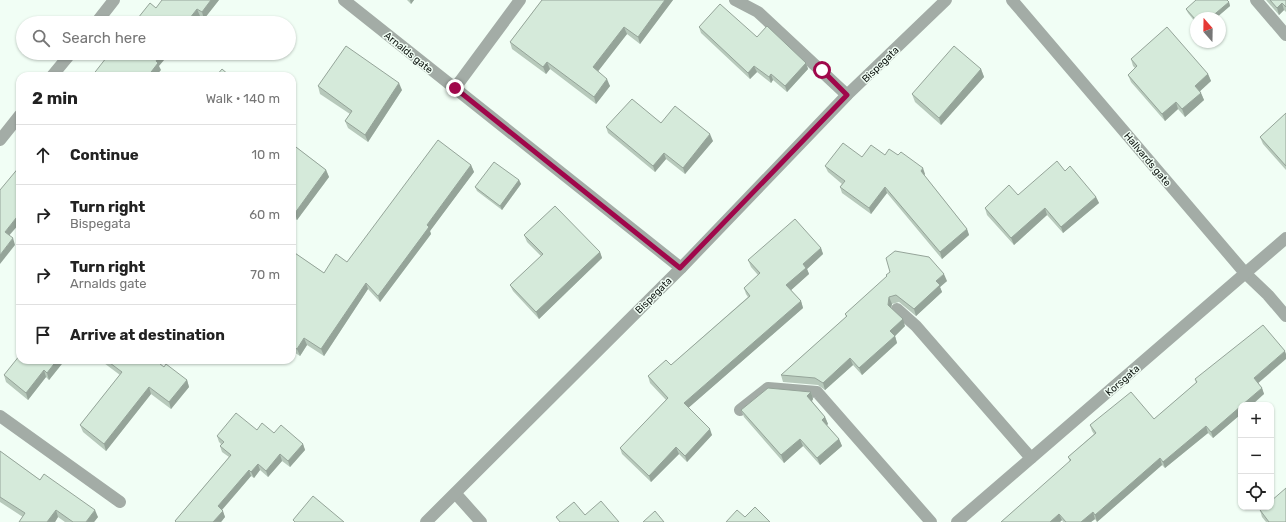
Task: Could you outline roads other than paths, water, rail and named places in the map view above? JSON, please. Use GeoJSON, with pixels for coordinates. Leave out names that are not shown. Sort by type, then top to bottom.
{"type":"FeatureCollection","features":[{"type":"Feature","properties":{"kind":"street"},"geometry":{"type":"LineString","coordinates":[[101,16],[114,0]]}},
{"type":"Feature","properties":{"kind":"street","name":"Arnalds gate"},"geometry":{"type":"LineString","coordinates":[[344,0],[680,268]]}},
{"type":"Feature","properties":{"kind":"street"},"geometry":{"type":"LineString","coordinates":[[455,88],[520,0]]}},
{"type":"Feature","properties":{"kind":"street"},"geometry":{"type":"LineString","coordinates":[[735,0],[758,12],[847,95]]}},
{"type":"Feature","properties":{"kind":"street","name":"Bispegata"},"geometry":{"type":"LineString","coordinates":[[426,522],[456,494],[680,268],[847,95],[946,0]]}},
{"type":"Feature","properties":{"kind":"street","name":"Hallvards gate"},"geometry":{"type":"LineString","coordinates":[[1012,0],[1245,273],[1268,295],[1286,316]]}},
{"type":"Feature","properties":{"kind":"street"},"geometry":{"type":"LineString","coordinates":[[1256,0],[1286,35]]}},
{"type":"Feature","properties":{"kind":"street"},"geometry":{"type":"LineString","coordinates":[[55,72],[65,60]]}},
{"type":"Feature","properties":{"kind":"street"},"geometry":{"type":"LineString","coordinates":[[0,140],[16,120]]}},
{"type":"Feature","properties":{"kind":"street","name":"Korsgata"},"geometry":{"type":"LineString","coordinates":[[957,522],[1286,238]]}},
{"type":"Feature","properties":{"kind":"street"},"geometry":{"type":"LineString","coordinates":[[898,309],[916,326],[1031,458]]}},
{"type":"Feature","properties":{"kind":"street"},"geometry":{"type":"LineString","coordinates":[[740,410],[768,388],[817,392],[931,522]]}},
{"type":"Feature","properties":{"kind":"street"},"geometry":{"type":"LineString","coordinates":[[0,416],[120,502]]}},
{"type":"Feature","properties":{"kind":"street"},"geometry":{"type":"LineString","coordinates":[[456,494],[481,522]]}}]}
